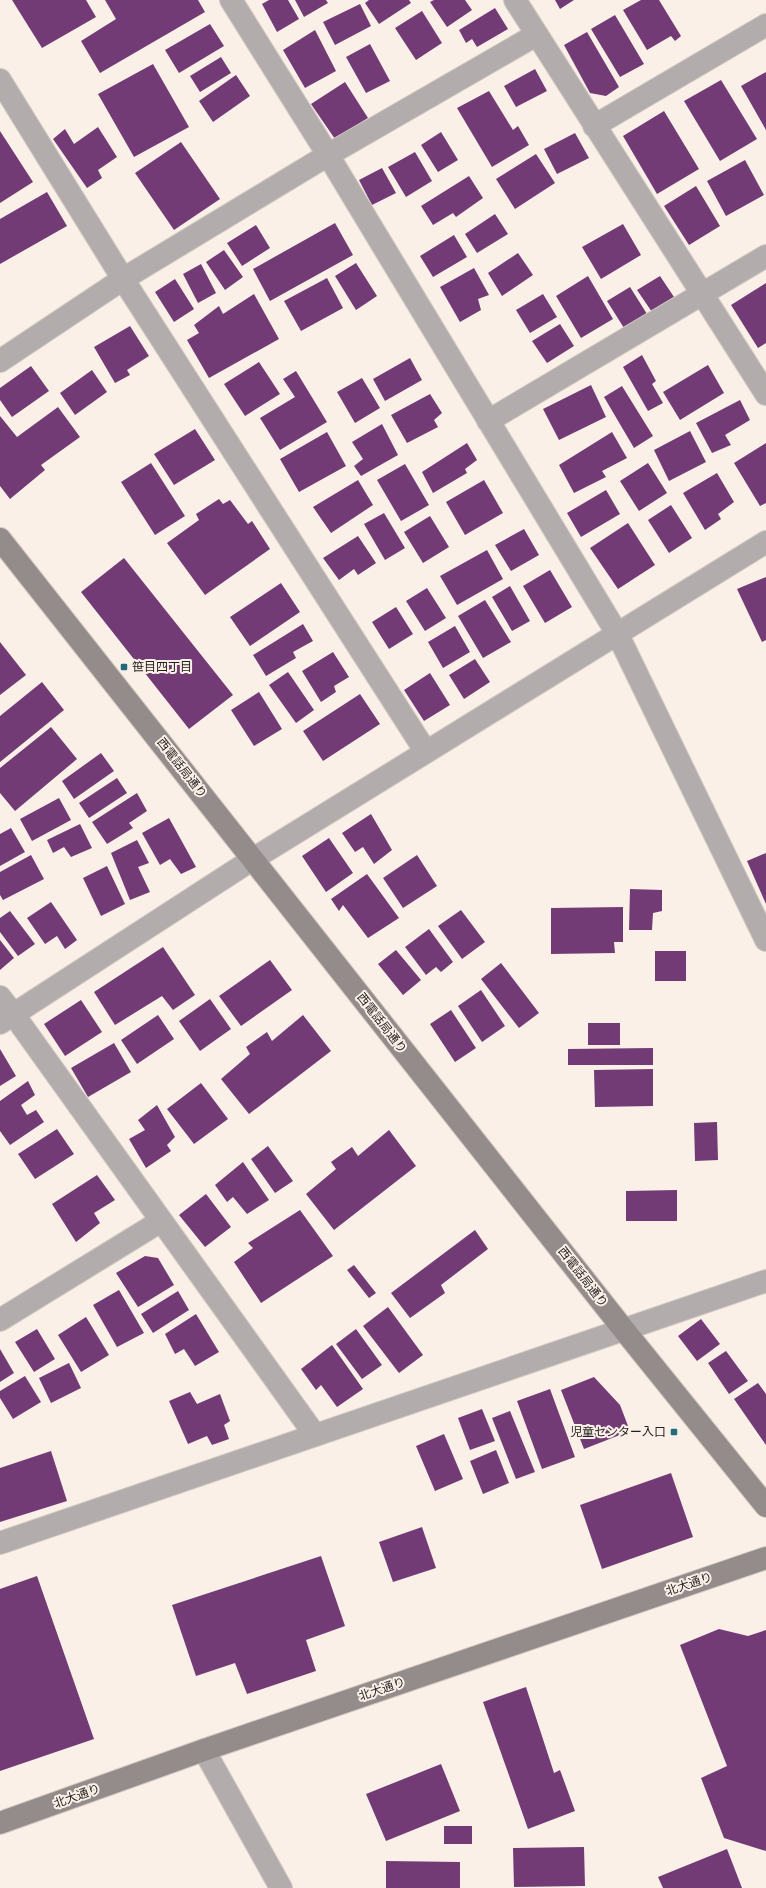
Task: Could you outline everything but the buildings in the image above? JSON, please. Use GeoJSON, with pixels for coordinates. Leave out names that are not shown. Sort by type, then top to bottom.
{"type":"FeatureCollection","features":[{"type":"Feature","properties":{"kind":"street"},"geometry":{"type":"LineString","coordinates":[[231,0],[328,155],[618,635],[766,940]]}},
{"type":"Feature","properties":{"kind":"street"},"geometry":{"type":"LineString","coordinates":[[515,0],[766,394]]}},
{"type":"Feature","properties":{"kind":"street"},"geometry":{"type":"LineString","coordinates":[[594,126],[766,25]]}},
{"type":"Feature","properties":{"kind":"street"},"geometry":{"type":"LineString","coordinates":[[0,361],[123,279],[328,155],[536,35]]}},
{"type":"Feature","properties":{"kind":"street"},"geometry":{"type":"LineString","coordinates":[[0,80],[123,279],[426,752]]}},
{"type":"Feature","properties":{"kind":"street"},"geometry":{"type":"LineString","coordinates":[[488,421],[766,256]]}},
{"type":"Feature","properties":{"kind":"street","name":"西電話局通り"},"geometry":{"type":"LineString","coordinates":[[0,539],[624,1330],[766,1506]]}},
{"type":"Feature","properties":{"kind":"street"},"geometry":{"type":"LineString","coordinates":[[7,1019],[253,859],[618,635],[766,542]]}},
{"type":"Feature","properties":{"kind":"street"},"geometry":{"type":"LineString","coordinates":[[0,997],[7,1019],[161,1221],[315,1436]]}},
{"type":"Feature","properties":{"kind":"street"},"geometry":{"type":"LineString","coordinates":[[0,1320],[161,1221]]}},
{"type":"Feature","properties":{"kind":"street"},"geometry":{"type":"LineString","coordinates":[[0,1543],[766,1281]]}},
{"type":"Feature","properties":{"kind":"street","name":"北大通り"},"geometry":{"type":"LineString","coordinates":[[0,1823],[204,1750],[766,1558]]}},
{"type":"Feature","properties":{"kind":"street"},"geometry":{"type":"LineString","coordinates":[[204,1750],[281,1888]]}},
{"type":"Feature","properties":{"kind":"place","name":"笹目四丁目"},"geometry":{"type":"Point","coordinates":[124,667]}},
{"type":"Feature","properties":{"kind":"place","name":"児童センター入口"},"geometry":{"type":"Point","coordinates":[674,1432]}}]}
